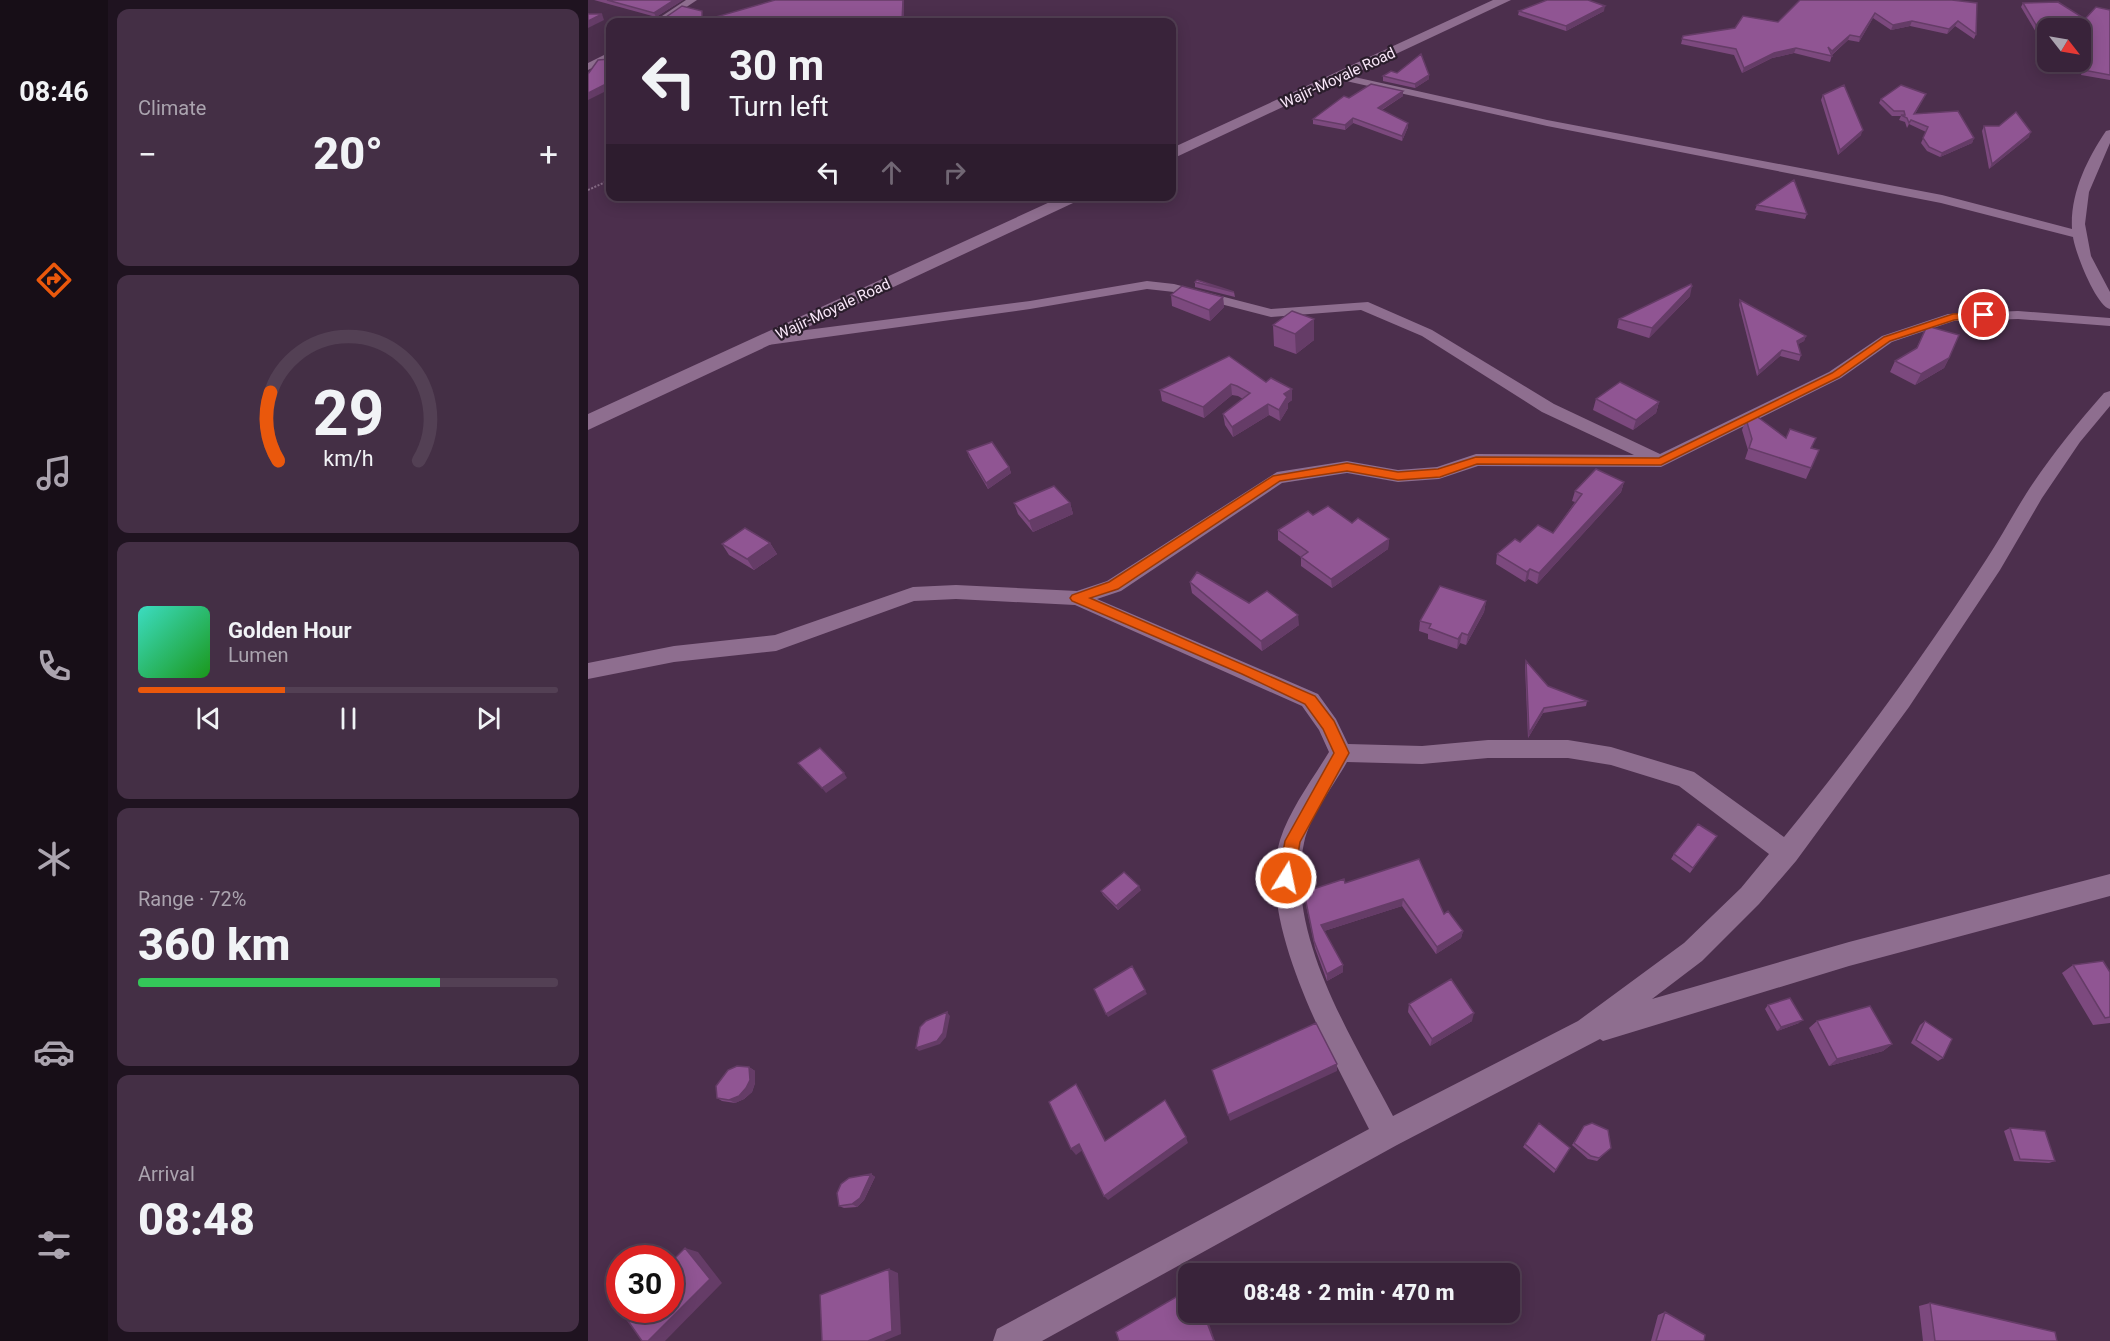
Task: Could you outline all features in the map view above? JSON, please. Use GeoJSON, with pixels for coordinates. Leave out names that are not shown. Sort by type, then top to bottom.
{"type":"FeatureCollection","features":[{"type":"Feature","properties":{"kind":"main road","name":"Wajir-Moyale Road"},"geometry":{"type":"LineString","coordinates":[[1176,152],[1504,0]]}},
{"type":"Feature","properties":{"kind":"main road","name":"Wajir-Moyale Road"},"geometry":{"type":"LineString","coordinates":[[588,423],[1068,201]]}},
{"type":"Feature","properties":{"kind":"street"},"geometry":{"type":"LineString","coordinates":[[664,18],[692,0]]}},
{"type":"Feature","properties":{"kind":"street"},"geometry":{"type":"LineString","coordinates":[[588,67],[606,57]]}},
{"type":"Feature","properties":{"kind":"street"},"geometry":{"type":"LineString","coordinates":[[1341,77],[1546,123],[1942,199],[2080,235]]}},
{"type":"Feature","properties":{"kind":"street"},"geometry":{"type":"LineString","coordinates":[[2110,133],[2079,197],[2080,235],[2084,257],[2110,305]]}},
{"type":"Feature","properties":{"kind":"street"},"geometry":{"type":"LineString","coordinates":[[768,339],[1030,305],[1147,285],[1174,288],[1271,313],[1364,305],[1427,333],[1548,408],[1661,461]]}},
{"type":"Feature","properties":{"kind":"street"},"geometry":{"type":"LineString","coordinates":[[1077,598],[1114,586],[1277,478],[1347,467],[1398,476],[1440,473],[1476,460],[1661,461],[1835,375],[1887,339],[1929,323],[1953,317],[2018,315],[2110,322]]}},
{"type":"Feature","properties":{"kind":"street"},"geometry":{"type":"LineString","coordinates":[[1009,1341],[1387,1135],[1588,1031],[1693,952],[1750,896],[1787,853],[1902,701],[1993,565],[2034,496],[2074,438],[2110,396]]}},
{"type":"Feature","properties":{"kind":"street"},"geometry":{"type":"LineString","coordinates":[[588,671],[674,654],[776,644],[913,594],[956,592],[1077,598],[1247,670],[1310,700],[1329,725],[1341,753]]}},
{"type":"Feature","properties":{"kind":"street"},"geometry":{"type":"LineString","coordinates":[[1341,753],[1422,755],[1488,749],[1556,749],[1611,756],[1686,779],[1787,853]]}},
{"type":"Feature","properties":{"kind":"street"},"geometry":{"type":"LineString","coordinates":[[1341,753],[1292,841],[1286,878],[1292,920],[1311,980],[1387,1135]]}},
{"type":"Feature","properties":{"kind":"street"},"geometry":{"type":"LineString","coordinates":[[1588,1031],[1849,954],[2110,885]]}},
{"type":"Feature","properties":{"kind":"path"},"geometry":{"type":"LineString","coordinates":[[588,190],[606,182]]}},
{"type":"Feature","properties":{"kind":"building"},"geometry":{"type":"Polygon","coordinates":[[[607,0],[674,0],[654,13],[607,0]]]}},
{"type":"Feature","properties":{"kind":"building"},"geometry":{"type":"Polygon","coordinates":[[[775,0],[903,0],[902,18],[712,18],[775,0]]]}},
{"type":"Feature","properties":{"kind":"building"},"geometry":{"type":"Polygon","coordinates":[[[1547,0],[1588,0],[1605,6],[1566,26],[1519,11],[1547,0]]]}},
{"type":"Feature","properties":{"kind":"building"},"geometry":{"type":"Polygon","coordinates":[[[1800,0],[1952,0],[1977,3],[1976,34],[1958,21],[1949,29],[1912,21],[1893,25],[1875,13],[1860,37],[1850,35],[1832,51],[1828,47],[1832,56],[1796,48],[1774,53],[1744,68],[1736,49],[1682,39],[1683,36],[1735,28],[1743,16],[1778,22],[1800,0]]]}},
{"type":"Feature","properties":{"kind":"building"},"geometry":{"type":"Polygon","coordinates":[[[2058,2],[2083,18],[2037,18],[2037,27],[2023,3],[2058,2]]]}},
{"type":"Feature","properties":{"kind":"building"},"geometry":{"type":"Polygon","coordinates":[[[682,6],[702,11],[702,18],[664,18],[682,6]]]}},
{"type":"Feature","properties":{"kind":"building"},"geometry":{"type":"Polygon","coordinates":[[[2096,7],[2110,10],[2110,75],[2091,71],[2091,18],[2086,18],[2096,7]]]}},
{"type":"Feature","properties":{"kind":"building"},"geometry":{"type":"Polygon","coordinates":[[[588,14],[602,14],[588,21],[588,14]]]}},
{"type":"Feature","properties":{"kind":"building"},"geometry":{"type":"Polygon","coordinates":[[[1421,54],[1429,75],[1415,84],[1383,76],[1391,71],[1397,73],[1421,54]]]}},
{"type":"Feature","properties":{"kind":"building"},"geometry":{"type":"Polygon","coordinates":[[[606,59],[606,84],[588,93],[588,74],[598,60],[606,59]]]}},
{"type":"Feature","properties":{"kind":"building"},"geometry":{"type":"Polygon","coordinates":[[[1371,84],[1403,91],[1378,108],[1408,123],[1402,136],[1353,118],[1345,125],[1313,119],[1344,96],[1349,98],[1371,84]]]}},
{"type":"Feature","properties":{"kind":"building"},"geometry":{"type":"Polygon","coordinates":[[[1844,85],[1863,130],[1840,150],[1823,95],[1844,85]]]}},
{"type":"Feature","properties":{"kind":"building"},"geometry":{"type":"Polygon","coordinates":[[[1901,85],[1926,94],[1914,114],[1958,111],[1974,138],[1942,153],[1929,147],[1923,138],[1928,127],[1911,120],[1909,123],[1907,118],[1901,115],[1905,115],[1904,111],[1894,111],[1881,99],[1901,85]]]}},
{"type":"Feature","properties":{"kind":"building"},"geometry":{"type":"Polygon","coordinates":[[[2016,112],[2031,132],[1992,164],[1984,126],[1999,126],[2016,112]]]}},
{"type":"Feature","properties":{"kind":"building"},"geometry":{"type":"Polygon","coordinates":[[[1794,180],[1807,214],[1757,205],[1794,180]]]}},
{"type":"Feature","properties":{"kind":"building"},"geometry":{"type":"Polygon","coordinates":[[[1197,280],[1234,292],[1195,282],[1197,280]]]}},
{"type":"Feature","properties":{"kind":"building"},"geometry":{"type":"Polygon","coordinates":[[[1691,284],[1692,286],[1652,328],[1619,319],[1691,284]]]}},
{"type":"Feature","properties":{"kind":"building"},"geometry":{"type":"Polygon","coordinates":[[[1182,286],[1223,297],[1209,310],[1171,295],[1182,286]]]}},
{"type":"Feature","properties":{"kind":"building"},"geometry":{"type":"Polygon","coordinates":[[[1740,300],[1806,336],[1797,341],[1801,355],[1782,350],[1759,371],[1740,300]]]}},
{"type":"Feature","properties":{"kind":"building"},"geometry":{"type":"Polygon","coordinates":[[[1292,311],[1314,319],[1295,334],[1273,325],[1292,311]]]}},
{"type":"Feature","properties":{"kind":"building"},"geometry":{"type":"Polygon","coordinates":[[[1927,326],[1959,335],[1949,358],[1921,374],[1895,361],[1917,348],[1927,326]]]}},
{"type":"Feature","properties":{"kind":"building"},"geometry":{"type":"Polygon","coordinates":[[[1229,356],[1266,382],[1271,378],[1292,389],[1284,394],[1287,397],[1279,410],[1268,404],[1232,427],[1223,414],[1250,393],[1237,386],[1231,384],[1203,407],[1160,390],[1229,356]]]}},
{"type":"Feature","properties":{"kind":"building"},"geometry":{"type":"Polygon","coordinates":[[[1620,382],[1659,402],[1636,420],[1596,399],[1620,382]]]}},
{"type":"Feature","properties":{"kind":"building"},"geometry":{"type":"Polygon","coordinates":[[[1755,415],[1786,438],[1790,429],[1816,438],[1811,448],[1819,450],[1811,468],[1749,448],[1752,439],[1746,419],[1755,415]]]}},
{"type":"Feature","properties":{"kind":"building"},"geometry":{"type":"Polygon","coordinates":[[[992,442],[1009,467],[986,483],[967,451],[992,442]]]}},
{"type":"Feature","properties":{"kind":"building"},"geometry":{"type":"Polygon","coordinates":[[[1596,469],[1624,482],[1539,573],[1530,569],[1527,572],[1497,554],[1515,539],[1520,542],[1538,525],[1553,533],[1582,494],[1575,491],[1596,469]]]}},
{"type":"Feature","properties":{"kind":"building"},"geometry":{"type":"Polygon","coordinates":[[[1054,486],[1070,503],[1029,521],[1014,503],[1054,486]]]}},
{"type":"Feature","properties":{"kind":"building"},"geometry":{"type":"Polygon","coordinates":[[[1328,506],[1352,523],[1358,518],[1389,539],[1331,579],[1301,557],[1308,552],[1278,530],[1308,511],[1313,515],[1328,506]]]}},
{"type":"Feature","properties":{"kind":"building"},"geometry":{"type":"Polygon","coordinates":[[[745,528],[770,543],[747,559],[722,544],[745,528]]]}},
{"type":"Feature","properties":{"kind":"building"},"geometry":{"type":"Polygon","coordinates":[[[1197,572],[1249,603],[1267,591],[1298,615],[1261,641],[1190,582],[1197,572]]]}},
{"type":"Feature","properties":{"kind":"building"},"geometry":{"type":"Polygon","coordinates":[[[1440,586],[1486,601],[1468,635],[1462,633],[1458,639],[1429,628],[1431,624],[1420,621],[1440,586]]]}},
{"type":"Feature","properties":{"kind":"building"},"geometry":{"type":"Polygon","coordinates":[[[1526,661],[1548,686],[1587,701],[1544,708],[1529,733],[1526,661]]]}},
{"type":"Feature","properties":{"kind":"building"},"geometry":{"type":"Polygon","coordinates":[[[820,748],[844,773],[822,788],[798,763],[820,748]]]}},
{"type":"Feature","properties":{"kind":"building"},"geometry":{"type":"Polygon","coordinates":[[[1698,824],[1717,836],[1693,868],[1674,854],[1698,824]]]}},
{"type":"Feature","properties":{"kind":"building"},"geometry":{"type":"Polygon","coordinates":[[[1419,859],[1444,914],[1448,911],[1463,931],[1437,947],[1403,899],[1321,925],[1343,965],[1327,974],[1314,941],[1304,892],[1344,879],[1345,883],[1419,859]]]}},
{"type":"Feature","properties":{"kind":"building"},"geometry":{"type":"Polygon","coordinates":[[[1124,872],[1139,886],[1116,906],[1101,891],[1124,872]]]}},
{"type":"Feature","properties":{"kind":"building"},"geometry":{"type":"Polygon","coordinates":[[[2103,961],[2110,972],[2110,1017],[2105,1018],[2073,965],[2103,961]]]}},
{"type":"Feature","properties":{"kind":"building"},"geometry":{"type":"Polygon","coordinates":[[[1132,966],[1145,990],[1106,1014],[1094,989],[1132,966]]]}},
{"type":"Feature","properties":{"kind":"building"},"geometry":{"type":"Polygon","coordinates":[[[1451,979],[1474,1013],[1432,1039],[1409,1004],[1451,979]]]}},
{"type":"Feature","properties":{"kind":"building"},"geometry":{"type":"Polygon","coordinates":[[[1790,998],[1803,1020],[1781,1027],[1768,1005],[1790,998]]]}},
{"type":"Feature","properties":{"kind":"building"},"geometry":{"type":"Polygon","coordinates":[[[1870,1006],[1892,1044],[1837,1059],[1817,1021],[1870,1006]]]}},
{"type":"Feature","properties":{"kind":"building"},"geometry":{"type":"Polygon","coordinates":[[[947,1012],[943,1033],[937,1041],[916,1048],[920,1027],[926,1021],[947,1012]]]}},
{"type":"Feature","properties":{"kind":"building"},"geometry":{"type":"Polygon","coordinates":[[[1925,1021],[1952,1039],[1943,1058],[1916,1040],[1925,1021]]]}},
{"type":"Feature","properties":{"kind":"building"},"geometry":{"type":"Polygon","coordinates":[[[1316,1023],[1337,1064],[1228,1115],[1212,1070],[1316,1023]]]}},
{"type":"Feature","properties":{"kind":"building"},"geometry":{"type":"Polygon","coordinates":[[[737,1066],[749,1067],[750,1080],[746,1088],[739,1096],[729,1100],[717,1098],[716,1086],[728,1070],[737,1066]]]}},
{"type":"Feature","properties":{"kind":"building"},"geometry":{"type":"Polygon","coordinates":[[[1076,1084],[1105,1141],[1165,1100],[1186,1137],[1104,1196],[1079,1144],[1071,1149],[1049,1102],[1076,1084]]]}},
{"type":"Feature","properties":{"kind":"building"},"geometry":{"type":"Polygon","coordinates":[[[1539,1123],[1570,1148],[1556,1170],[1525,1144],[1539,1123]]]}},
{"type":"Feature","properties":{"kind":"building"},"geometry":{"type":"Polygon","coordinates":[[[1592,1123],[1608,1130],[1611,1148],[1599,1158],[1591,1156],[1574,1143],[1584,1126],[1592,1123]]]}},
{"type":"Feature","properties":{"kind":"building"},"geometry":{"type":"Polygon","coordinates":[[[2010,1128],[2045,1131],[2055,1161],[2020,1159],[2010,1128]]]}},
{"type":"Feature","properties":{"kind":"building"},"geometry":{"type":"Polygon","coordinates":[[[871,1174],[860,1198],[852,1204],[839,1206],[837,1193],[841,1184],[849,1178],[871,1174]]]}},
{"type":"Feature","properties":{"kind":"building"},"geometry":{"type":"Polygon","coordinates":[[[684,1249],[710,1279],[684,1305],[684,1249]]]}},
{"type":"Feature","properties":{"kind":"building"},"geometry":{"type":"Polygon","coordinates":[[[889,1269],[892,1331],[868,1341],[822,1341],[820,1295],[889,1269]]]}},
{"type":"Feature","properties":{"kind":"building"},"geometry":{"type":"Polygon","coordinates":[[[1178,1296],[1178,1323],[1207,1323],[1214,1341],[1119,1341],[1116,1332],[1178,1296]]]}},
{"type":"Feature","properties":{"kind":"building"},"geometry":{"type":"Polygon","coordinates":[[[1930,1303],[2055,1332],[2057,1341],[1935,1341],[1930,1303]]]}},
{"type":"Feature","properties":{"kind":"building"},"geometry":{"type":"Polygon","coordinates":[[[1665,1312],[1705,1335],[1704,1341],[1656,1341],[1665,1312]]]}},
{"type":"Feature","properties":{"kind":"building"},"geometry":{"type":"Polygon","coordinates":[[[629,1323],[666,1323],[648,1341],[642,1341],[629,1323]]]}},
{"type":"Feature","properties":{"kind":"route"},"geometry":{"type":"LineString","coordinates":[[1286,878],[1292,841],[1341,753],[1329,725],[1310,700],[1247,670],[1077,598],[1114,586],[1277,478],[1347,467],[1398,476],[1440,473],[1476,460],[1661,461],[1835,375],[1887,339],[1929,323],[1953,317],[1984,315]]}}]}
